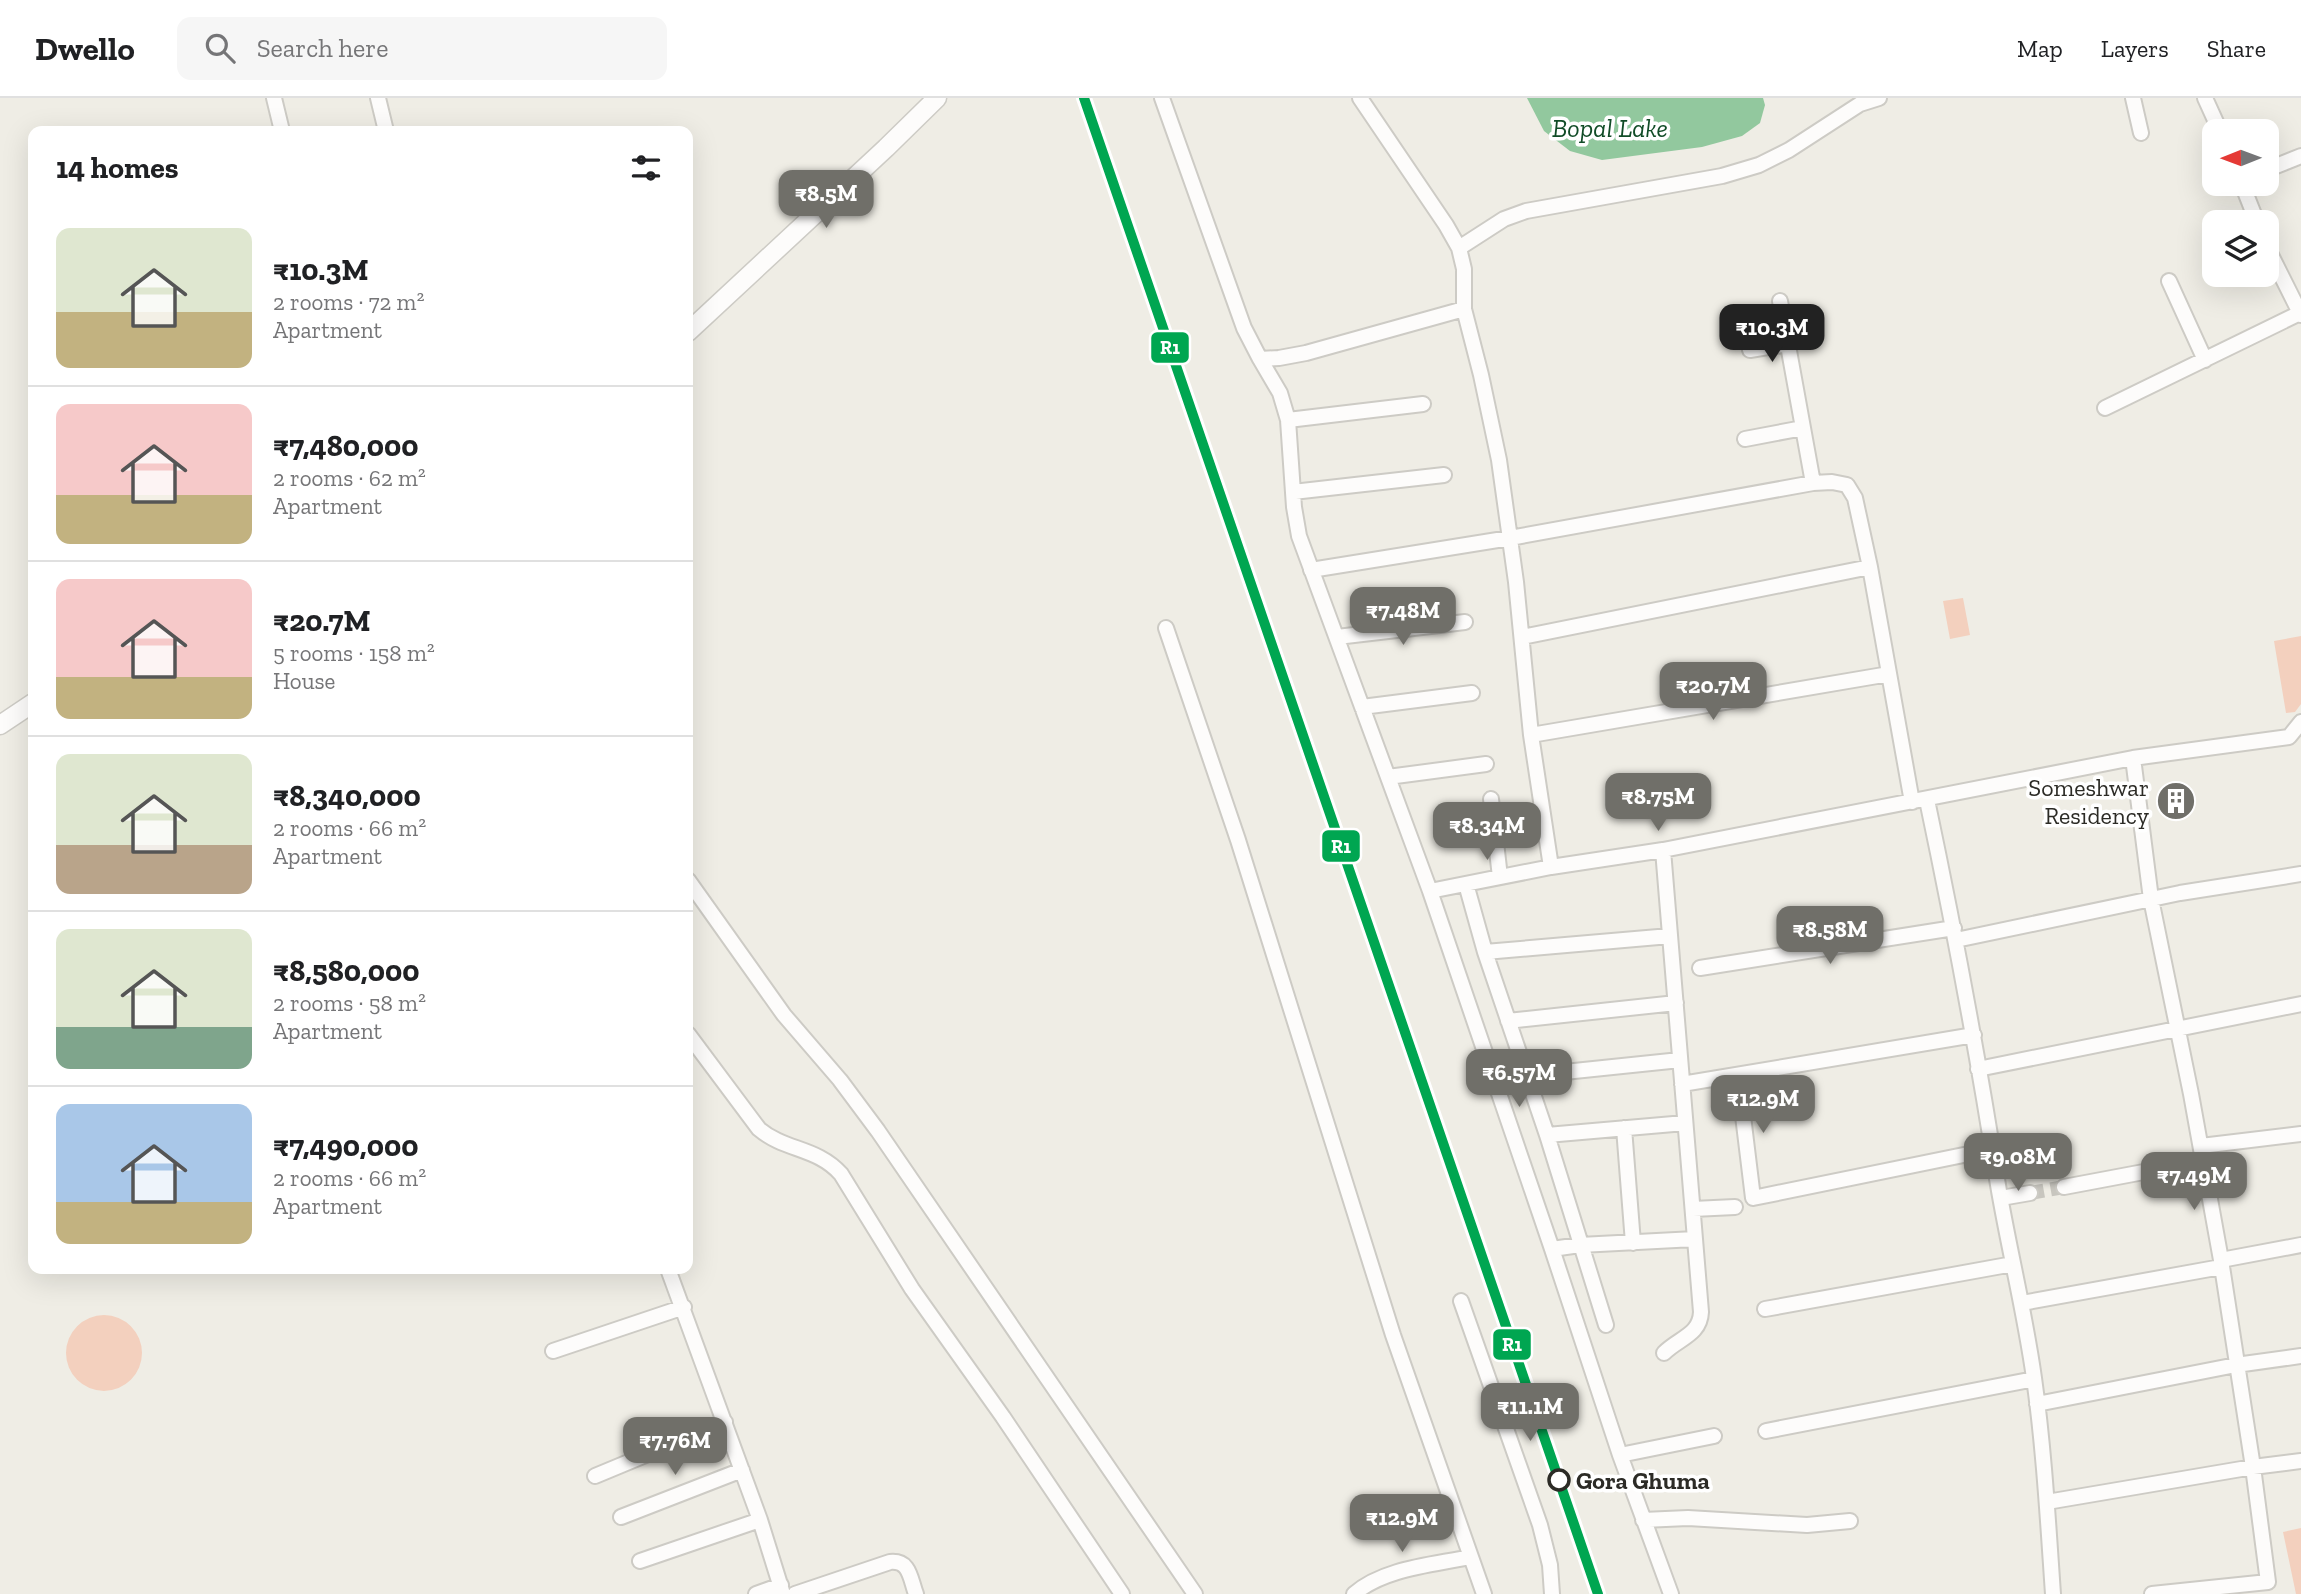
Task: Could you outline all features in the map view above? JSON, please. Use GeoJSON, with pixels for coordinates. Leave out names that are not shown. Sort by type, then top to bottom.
{"type":"FeatureCollection","features":[{"type":"Feature","properties":{"kind":"street"},"geometry":{"type":"LineString","coordinates":[[274,98],[281,126]]}},
{"type":"Feature","properties":{"kind":"street"},"geometry":{"type":"LineString","coordinates":[[377,98],[385,126]]}},
{"type":"Feature","properties":{"kind":"street"},"geometry":{"type":"LineString","coordinates":[[693,327],[937,98]]}},
{"type":"Feature","properties":{"kind":"street"},"geometry":{"type":"LineString","coordinates":[[1162,98],[1244,328],[1280,393],[1289,420],[1293,492],[1299,536],[1430,891],[1620,1455],[1671,1594]]}},
{"type":"Feature","properties":{"kind":"street"},"geometry":{"type":"LineString","coordinates":[[1360,98],[1459,248],[1464,269],[1464,309],[1497,448],[1522,637],[1531,734],[1551,867]]}},
{"type":"Feature","properties":{"kind":"street"},"geometry":{"type":"LineString","coordinates":[[1459,248],[1504,219],[1526,211],[1722,176],[1759,164],[1788,150],[1860,104],[1879,98]]}},
{"type":"Feature","properties":{"kind":"street"},"geometry":{"type":"LineString","coordinates":[[2133,98],[2141,133]]}},
{"type":"Feature","properties":{"kind":"street"},"geometry":{"type":"LineString","coordinates":[[2205,98],[2215,119]]}},
{"type":"Feature","properties":{"kind":"street"},"geometry":{"type":"LineString","coordinates":[[2279,165],[2301,156]]}},
{"type":"Feature","properties":{"kind":"street"},"geometry":{"type":"LineString","coordinates":[[2105,408],[2301,314],[2296,288],[2279,264]]}},
{"type":"Feature","properties":{"kind":"street"},"geometry":{"type":"LineString","coordinates":[[2169,281],[2204,360]]}},
{"type":"Feature","properties":{"kind":"street"},"geometry":{"type":"LineString","coordinates":[[1780,300],[1813,483]]}},
{"type":"Feature","properties":{"kind":"street"},"geometry":{"type":"LineString","coordinates":[[1260,359],[1306,353],[1464,309]]}},
{"type":"Feature","properties":{"kind":"street"},"geometry":{"type":"LineString","coordinates":[[1751,350],[1788,344]]}},
{"type":"Feature","properties":{"kind":"street"},"geometry":{"type":"LineString","coordinates":[[1289,420],[1423,404]]}},
{"type":"Feature","properties":{"kind":"street"},"geometry":{"type":"LineString","coordinates":[[1745,439],[1803,428]]}},
{"type":"Feature","properties":{"kind":"street"},"geometry":{"type":"LineString","coordinates":[[1293,492],[1444,475]]}},
{"type":"Feature","properties":{"kind":"street"},"geometry":{"type":"LineString","coordinates":[[1311,570],[1510,538],[1813,483],[1832,482],[1847,485],[1855,498],[1870,567],[1912,802]]}},
{"type":"Feature","properties":{"kind":"street"},"geometry":{"type":"LineString","coordinates":[[1522,637],[1870,567]]}},
{"type":"Feature","properties":{"kind":"street"},"geometry":{"type":"LineString","coordinates":[[1337,637],[1465,622]]}},
{"type":"Feature","properties":{"kind":"street"},"geometry":{"type":"LineString","coordinates":[[1166,628],[1238,840],[1393,1335],[1483,1594]]}},
{"type":"Feature","properties":{"kind":"street"},"geometry":{"type":"LineString","coordinates":[[1531,734],[1889,674]]}},
{"type":"Feature","properties":{"kind":"street"},"geometry":{"type":"LineString","coordinates":[[1362,707],[1472,693]]}},
{"type":"Feature","properties":{"kind":"street"},"geometry":{"type":"LineString","coordinates":[[0,725],[28,707]]}},
{"type":"Feature","properties":{"kind":"street"},"geometry":{"type":"LineString","coordinates":[[1430,891],[1551,867],[1663,850],[2133,758],[2290,737],[2301,722]]}},
{"type":"Feature","properties":{"kind":"street"},"geometry":{"type":"LineString","coordinates":[[2133,758],[2151,899],[2202,1153],[2221,1263],[2269,1588],[2152,1594]]}},
{"type":"Feature","properties":{"kind":"street"},"geometry":{"type":"LineString","coordinates":[[1388,778],[1486,764]]}},
{"type":"Feature","properties":{"kind":"street"},"geometry":{"type":"LineString","coordinates":[[1491,799],[1500,877]]}},
{"type":"Feature","properties":{"kind":"street"},"geometry":{"type":"LineString","coordinates":[[1927,800],[1955,934],[2022,1303],[2037,1404],[2053,1594]]}},
{"type":"Feature","properties":{"kind":"street"},"geometry":{"type":"LineString","coordinates":[[1663,850],[1700,1323],[1696,1330],[1664,1353]]}},
{"type":"Feature","properties":{"kind":"street"},"geometry":{"type":"LineString","coordinates":[[1700,968],[1955,934],[2301,874]]}},
{"type":"Feature","properties":{"kind":"street"},"geometry":{"type":"LineString","coordinates":[[1466,884],[1485,952],[1547,1135],[1606,1325]]}},
{"type":"Feature","properties":{"kind":"street"},"geometry":{"type":"LineString","coordinates":[[693,887],[784,1015],[840,1080],[878,1131],[1195,1594]]}},
{"type":"Feature","properties":{"kind":"street"},"geometry":{"type":"LineString","coordinates":[[1485,952],[1670,936]]}},
{"type":"Feature","properties":{"kind":"street"},"geometry":{"type":"LineString","coordinates":[[1508,1021],[1676,1003]]}},
{"type":"Feature","properties":{"kind":"street"},"geometry":{"type":"LineString","coordinates":[[1978,1069],[2301,1004]]}},
{"type":"Feature","properties":{"kind":"street"},"geometry":{"type":"LineString","coordinates":[[1682,1084],[1974,1035]]}},
{"type":"Feature","properties":{"kind":"street"},"geometry":{"type":"LineString","coordinates":[[693,1041],[759,1129],[784,1145],[816,1154],[831,1163],[841,1174],[912,1289],[1122,1594]]}},
{"type":"Feature","properties":{"kind":"street"},"geometry":{"type":"LineString","coordinates":[[1526,1076],[1680,1060]]}},
{"type":"Feature","properties":{"kind":"street"},"geometry":{"type":"LineString","coordinates":[[1738,1075],[1753,1198],[1993,1149]]}},
{"type":"Feature","properties":{"kind":"street"},"geometry":{"type":"LineString","coordinates":[[1547,1135],[1685,1123]]}},
{"type":"Feature","properties":{"kind":"street"},"geometry":{"type":"LineString","coordinates":[[1625,1128],[1633,1242]]}},
{"type":"Feature","properties":{"kind":"street"},"geometry":{"type":"LineString","coordinates":[[2064,1187],[2202,1153],[2301,1135]]}},
{"type":"Feature","properties":{"kind":"street"},"geometry":{"type":"LineString","coordinates":[[2001,1198],[2030,1193]]}},
{"type":"Feature","properties":{"kind":"street"},"geometry":{"type":"LineString","coordinates":[[1693,1209],[1735,1207]]}},
{"type":"Feature","properties":{"kind":"street"},"geometry":{"type":"LineString","coordinates":[[1552,1249],[1695,1239]]}},
{"type":"Feature","properties":{"kind":"street"},"geometry":{"type":"LineString","coordinates":[[2022,1303],[2301,1245]]}},
{"type":"Feature","properties":{"kind":"street"},"geometry":{"type":"LineString","coordinates":[[1765,1309],[2013,1264]]}},
{"type":"Feature","properties":{"kind":"street"},"geometry":{"type":"LineString","coordinates":[[670,1274],[760,1520],[782,1590],[756,1594]]}},
{"type":"Feature","properties":{"kind":"street"},"geometry":{"type":"LineString","coordinates":[[1461,1301],[1540,1525],[1548,1556],[1552,1594]]}},
{"type":"Feature","properties":{"kind":"street"},"geometry":{"type":"LineString","coordinates":[[553,1351],[684,1307]]}},
{"type":"Feature","properties":{"kind":"street"},"geometry":{"type":"LineString","coordinates":[[2037,1404],[2236,1365],[2301,1356]]}},
{"type":"Feature","properties":{"kind":"street"},"geometry":{"type":"LineString","coordinates":[[1766,1431],[2034,1379]]}},
{"type":"Feature","properties":{"kind":"street"},"geometry":{"type":"LineString","coordinates":[[596,1476],[725,1422]]}},
{"type":"Feature","properties":{"kind":"street"},"geometry":{"type":"LineString","coordinates":[[1620,1455],[1714,1436]]}},
{"type":"Feature","properties":{"kind":"street"},"geometry":{"type":"LineString","coordinates":[[2047,1502],[2301,1461]]}},
{"type":"Feature","properties":{"kind":"street"},"geometry":{"type":"LineString","coordinates":[[621,1517],[742,1470]]}},
{"type":"Feature","properties":{"kind":"street"},"geometry":{"type":"LineString","coordinates":[[1643,1520],[1723,1519],[1807,1525],[1850,1521]]}},
{"type":"Feature","properties":{"kind":"street"},"geometry":{"type":"LineString","coordinates":[[640,1561],[760,1520]]}},
{"type":"Feature","properties":{"kind":"street"},"geometry":{"type":"LineString","coordinates":[[1354,1594],[1390,1574],[1470,1557]]}},
{"type":"Feature","properties":{"kind":"street"},"geometry":{"type":"LineString","coordinates":[[795,1594],[890,1562],[903,1563],[916,1594]]}},
{"type":"Feature","properties":{"kind":"shaded area"},"geometry":{"type":"Polygon","coordinates":[[[1963,598],[1970,635],[1950,639],[1943,601],[1963,598]]]}},
{"type":"Feature","properties":{"kind":"shaded area"},"geometry":{"type":"Polygon","coordinates":[[[2301,636],[2301,704],[2295,712],[2286,713],[2274,641],[2301,636]]]}},
{"type":"Feature","properties":{"kind":"shaded area"},"geometry":{"type":"Polygon","coordinates":[[[104,1315],[119,1318],[131,1326],[139,1338],[142,1353],[139,1368],[131,1380],[119,1388],[104,1391],[89,1388],[77,1380],[69,1368],[66,1353],[69,1338],[77,1326],[89,1318],[104,1315]]]}},
{"type":"Feature","properties":{"kind":"shaded area"},"geometry":{"type":"Polygon","coordinates":[[[2301,1528],[2301,1594],[2296,1594],[2283,1532],[2301,1528]]]}},
{"type":"Feature","properties":{"kind":"water","name":"Bopal Lake"},"geometry":{"type":"Polygon","coordinates":[[[1527,98],[1763,98],[1765,105],[1760,123],[1742,136],[1702,147],[1602,160],[1570,151],[1544,131],[1527,98]]]}},
{"type":"Feature","properties":{"kind":"tunnel"},"geometry":{"type":"LineString","coordinates":[[2030,1193],[2064,1187]]}},
{"type":"Feature","properties":{"kind":"transit line","name":"R1"},"geometry":{"type":"LineString","coordinates":[[1084,98],[1598,1594]]}},
{"type":"Feature","properties":{"kind":"place","name":"Someshwar Residency"},"geometry":{"type":"Point","coordinates":[2176,801]}},
{"type":"Feature","properties":{"kind":"place","name":"Gora Ghuma"},"geometry":{"type":"Point","coordinates":[1559,1480]}}]}
